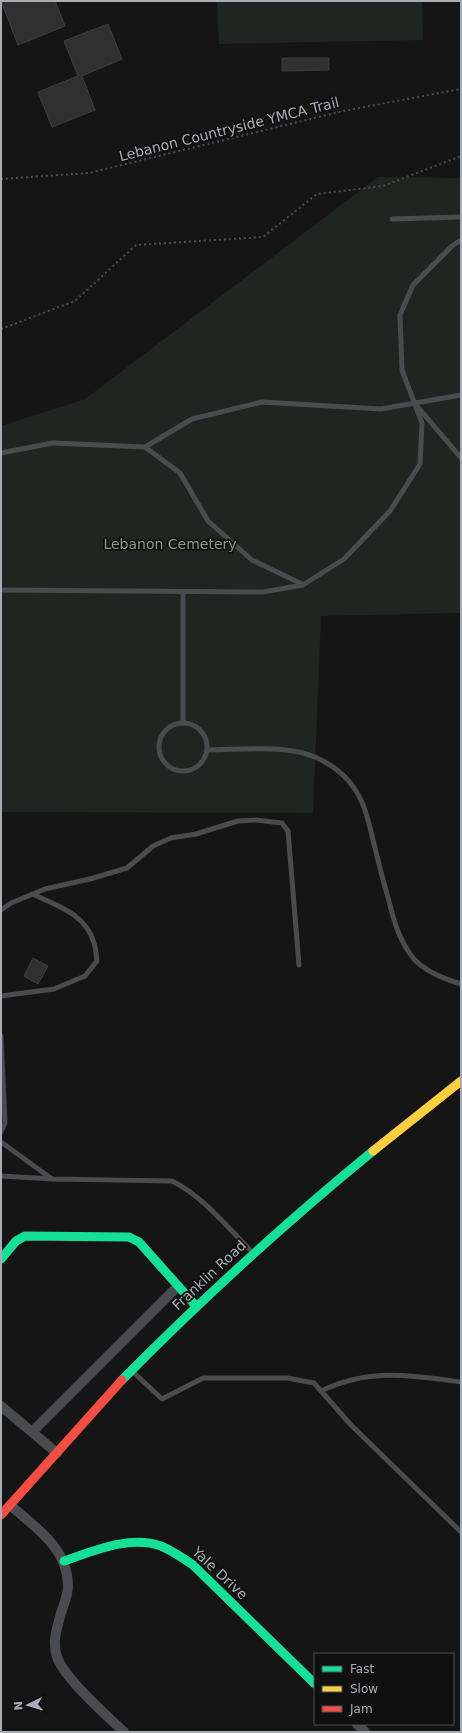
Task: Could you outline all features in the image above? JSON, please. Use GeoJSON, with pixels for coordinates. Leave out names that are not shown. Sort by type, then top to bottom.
{"type":"FeatureCollection","features":[{"type":"Feature","properties":{"kind":"street","name":"Franklin Road"},"geometry":{"type":"LineString","coordinates":[[1,1515],[132,1370],[196,1306],[329,1186],[461,1081]]}},
{"type":"Feature","properties":{"kind":"street"},"geometry":{"type":"LineString","coordinates":[[1,1259],[16,1241],[25,1236],[130,1237],[139,1242],[196,1306]]}},
{"type":"Feature","properties":{"kind":"street"},"geometry":{"type":"LineString","coordinates":[[32,1432],[178,1286]]}},
{"type":"Feature","properties":{"kind":"street"},"geometry":{"type":"LineString","coordinates":[[1,1406],[56,1453]]}},
{"type":"Feature","properties":{"kind":"street"},"geometry":{"type":"LineString","coordinates":[[10,1505],[52,1543],[64,1561],[68,1587],[55,1632],[58,1658],[61,1666],[72,1680],[124,1732]]}},
{"type":"Feature","properties":{"kind":"street","name":"Yale Drive"},"geometry":{"type":"LineString","coordinates":[[64,1561],[120,1544],[138,1542],[164,1546],[179,1554],[194,1565],[314,1683]]}},
{"type":"Feature","properties":{"kind":"lane"},"geometry":{"type":"LineString","coordinates":[[392,219],[461,217]]}},
{"type":"Feature","properties":{"kind":"lane"},"geometry":{"type":"LineString","coordinates":[[1,590],[263,592],[303,585],[344,559],[390,511],[420,464],[422,423],[402,370],[400,315],[413,285],[452,246],[461,240]]}},
{"type":"Feature","properties":{"kind":"lane"},"geometry":{"type":"LineString","coordinates":[[1,454],[53,443],[145,447],[192,419],[262,402],[381,409],[414,402],[461,395]]}},
{"type":"Feature","properties":{"kind":"lane"},"geometry":{"type":"LineString","coordinates":[[414,402],[461,458]]}},
{"type":"Feature","properties":{"kind":"lane"},"geometry":{"type":"LineString","coordinates":[[145,447],[180,473],[208,522],[252,560],[303,585]]}},
{"type":"Feature","properties":{"kind":"lane"},"geometry":{"type":"LineString","coordinates":[[183,592],[183,723]]}},
{"type":"Feature","properties":{"kind":"lane"},"geometry":{"type":"LineString","coordinates":[[183,723],[190,724],[198,728],[204,734],[207,742],[207,750],[204,759],[199,766],[184,772],[171,768],[165,763],[159,748],[162,735],[167,729],[174,724],[183,723]]}},
{"type":"Feature","properties":{"kind":"lane"},"geometry":{"type":"LineString","coordinates":[[207,750],[284,749],[314,756],[329,764],[343,775],[357,791],[366,814],[394,923],[402,942],[414,959],[429,971],[447,980],[461,984]]}},
{"type":"Feature","properties":{"kind":"lane"},"geometry":{"type":"LineString","coordinates":[[1,910],[11,903],[45,889],[90,880],[127,868],[153,846],[171,838],[196,834],[238,821],[256,820],[282,823],[288,831],[299,965]]}},
{"type":"Feature","properties":{"kind":"lane"},"geometry":{"type":"LineString","coordinates":[[1,996],[54,989],[85,976],[97,961],[94,942],[85,925],[70,911],[32,894]]}},
{"type":"Feature","properties":{"kind":"lane"},"geometry":{"type":"LineString","coordinates":[[1,1036],[5,1123],[1,1132]]}},
{"type":"Feature","properties":{"kind":"lane"},"geometry":{"type":"LineString","coordinates":[[1,1142],[53,1179]]}},
{"type":"Feature","properties":{"kind":"lane"},"geometry":{"type":"LineString","coordinates":[[1,1176],[53,1179],[172,1181],[185,1187],[198,1197],[253,1253]]}},
{"type":"Feature","properties":{"kind":"lane"},"geometry":{"type":"LineString","coordinates":[[132,1370],[162,1399],[203,1378],[287,1378],[314,1383],[351,1425],[461,1532]]}},
{"type":"Feature","properties":{"kind":"lane"},"geometry":{"type":"LineString","coordinates":[[321,1391],[349,1379],[373,1376],[417,1376],[461,1382]]}},
{"type":"Feature","properties":{"kind":"path","name":"Lebanon Countryside YMCA Trail"},"geometry":{"type":"LineString","coordinates":[[1,179],[89,173],[343,111],[461,89]]}},
{"type":"Feature","properties":{"kind":"path"},"geometry":{"type":"LineString","coordinates":[[1,329],[75,301],[136,245],[263,237],[317,194],[383,186],[461,156]]}},
{"type":"Feature","properties":{"kind":"green space"},"geometry":{"type":"Polygon","coordinates":[[[217,1],[422,1],[423,40],[219,44],[217,1]]]}},
{"type":"Feature","properties":{"kind":"green space","name":"Lebanon Cemetery"},"geometry":{"type":"Polygon","coordinates":[[[378,177],[461,178],[461,613],[321,616],[313,813],[1,812],[1,426],[85,399],[378,177]]]}},
{"type":"Feature","properties":{"kind":"building"},"geometry":{"type":"Polygon","coordinates":[[[1,1],[55,1],[65,26],[18,45],[1,1]]]}},
{"type":"Feature","properties":{"kind":"building"},"geometry":{"type":"Polygon","coordinates":[[[108,24],[122,59],[82,76],[95,110],[52,127],[38,92],[78,76],[64,41],[108,24]]]}},
{"type":"Feature","properties":{"kind":"building"},"geometry":{"type":"Polygon","coordinates":[[[282,58],[329,58],[329,70],[282,71],[282,58]]]}},
{"type":"Feature","properties":{"kind":"building"},"geometry":{"type":"Polygon","coordinates":[[[33,958],[48,966],[38,984],[24,976],[33,958]]]}},
{"type":"Feature","properties":{"kind":"traffic: fast"},"geometry":{"type":"LineString","coordinates":[[122,1380],[244,1262],[373,1151]]}},
{"type":"Feature","properties":{"kind":"traffic: fast"},"geometry":{"type":"LineString","coordinates":[[1,1259],[16,1241],[25,1236],[129,1237],[139,1242],[196,1306]]}},
{"type":"Feature","properties":{"kind":"traffic: fast"},"geometry":{"type":"LineString","coordinates":[[64,1561],[99,1549],[124,1543],[137,1542],[161,1546],[193,1565],[314,1683]]}},
{"type":"Feature","properties":{"kind":"traffic: slow"},"geometry":{"type":"LineString","coordinates":[[373,1151],[461,1081]]}},
{"type":"Feature","properties":{"kind":"traffic: jam"},"geometry":{"type":"LineString","coordinates":[[1,1515],[122,1380]]}}]}
